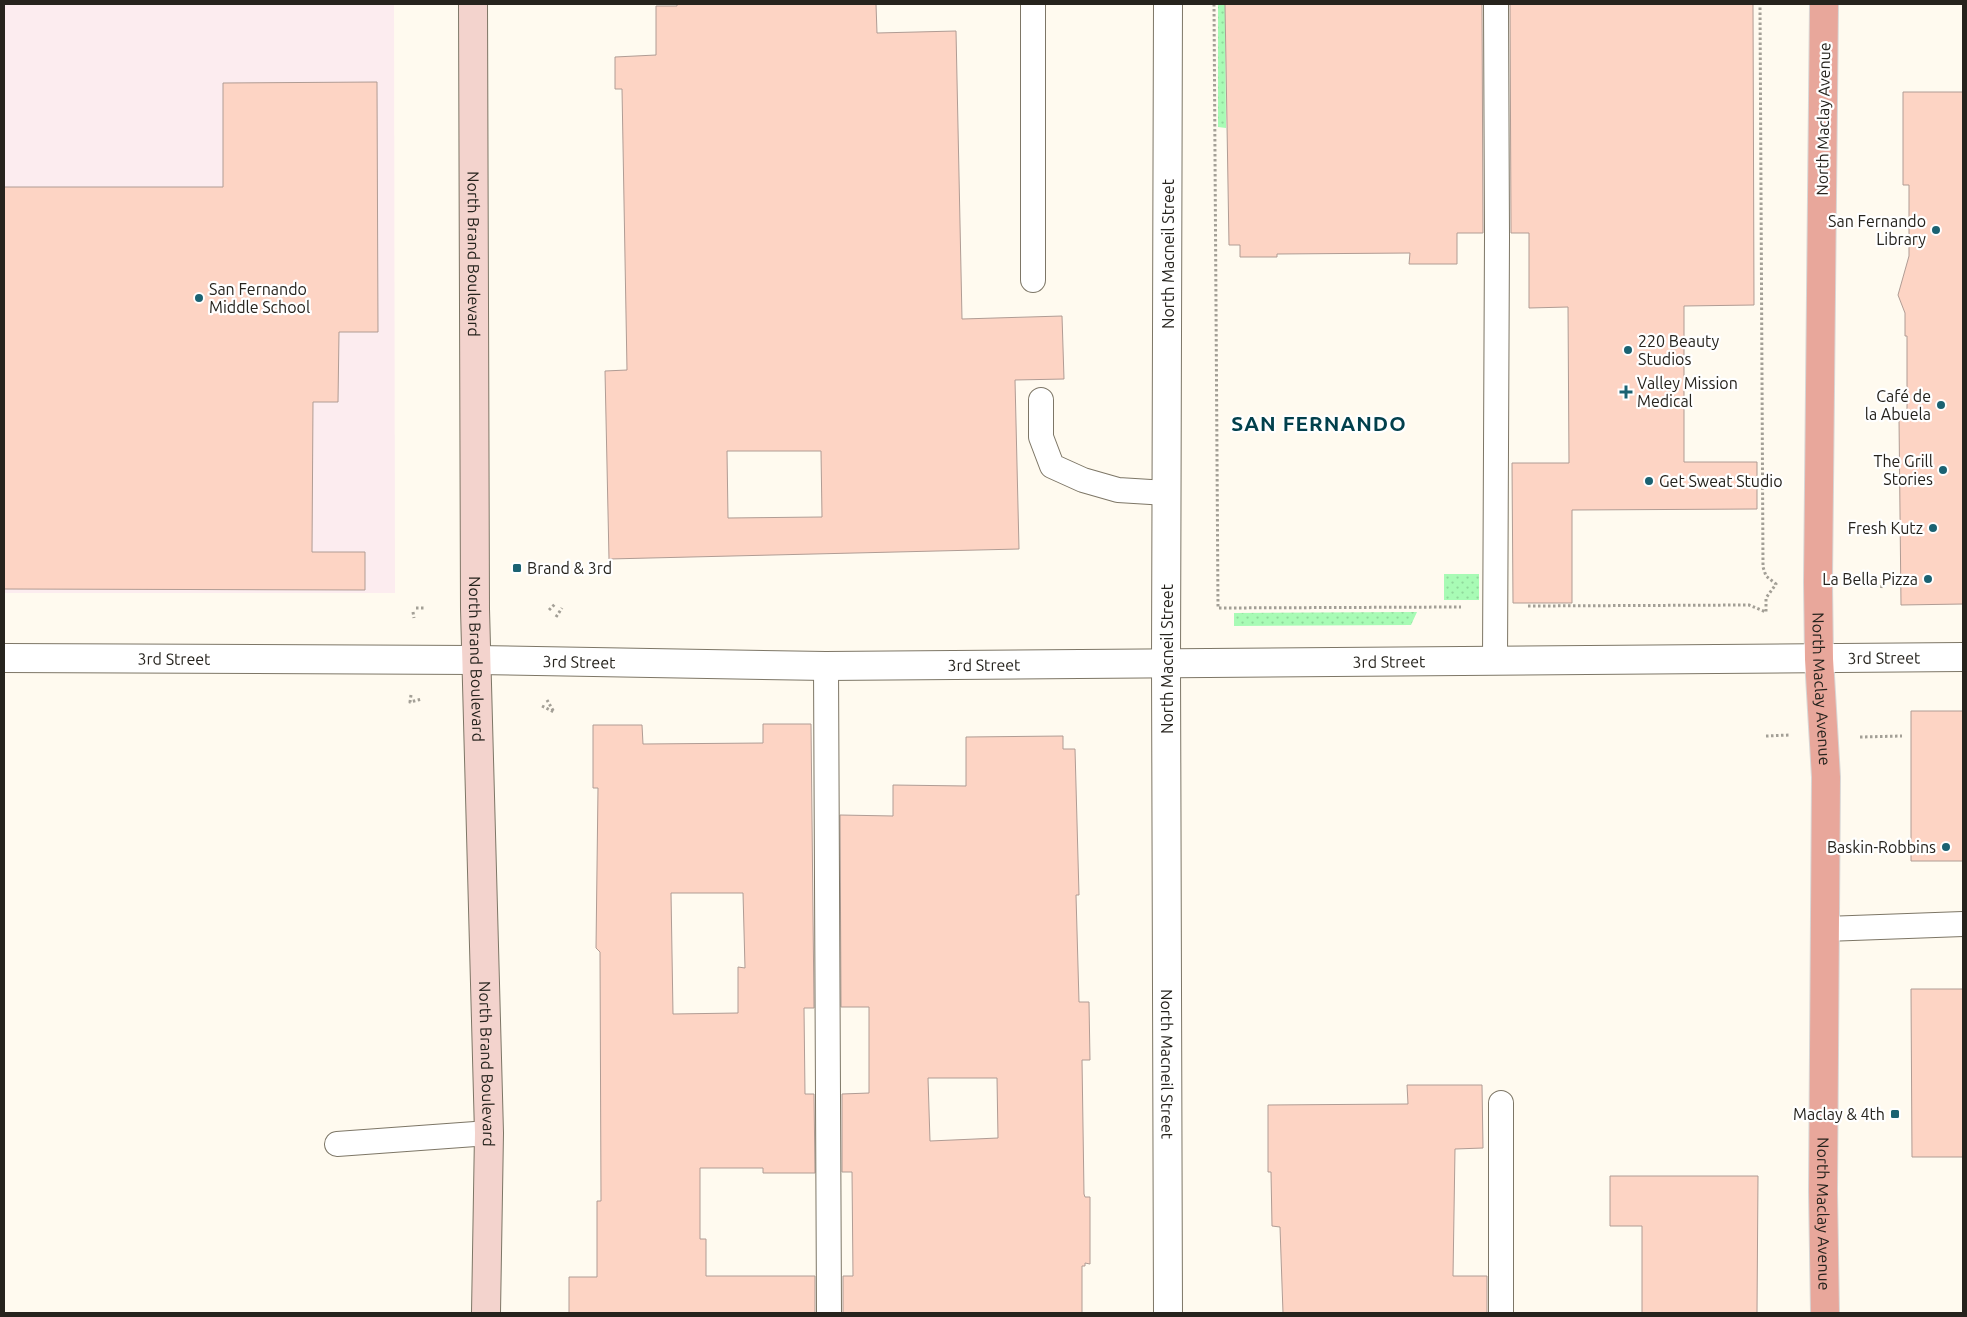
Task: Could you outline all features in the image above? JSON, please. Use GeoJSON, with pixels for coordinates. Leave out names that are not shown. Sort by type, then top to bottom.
{"type":"FeatureCollection","features":[{"type":"Feature","properties":{"kind":"main road","name":"North Maclay Avenue"},"geometry":{"type":"LineString","coordinates":[[1824,4],[1818,481],[1819,659],[1826,777],[1822,1191],[1825,1313]]}},
{"type":"Feature","properties":{"kind":"street","name":"North Brand Boulevard"},"geometry":{"type":"LineString","coordinates":[[474,4],[476,660],[489,1134],[486,1313]]}},
{"type":"Feature","properties":{"kind":"street","name":"North Macneil Street"},"geometry":{"type":"LineString","coordinates":[[1168,4],[1166,664],[1168,1313]]}},
{"type":"Feature","properties":{"kind":"street","name":"3rd Street"},"geometry":{"type":"LineString","coordinates":[[4,658],[476,660],[826,666],[1963,658]]}},
{"type":"Feature","properties":{"kind":"lane"},"geometry":{"type":"LineString","coordinates":[[1033,4],[1033,280]]}},
{"type":"Feature","properties":{"kind":"lane"},"geometry":{"type":"LineString","coordinates":[[1495,661],[1496,4]]}},
{"type":"Feature","properties":{"kind":"lane"},"geometry":{"type":"LineString","coordinates":[[1041,400],[1040,437],[1052,466],[1083,480],[1118,490],[1167,493]]}},
{"type":"Feature","properties":{"kind":"lane"},"geometry":{"type":"LineString","coordinates":[[826,666],[829,1313]]}},
{"type":"Feature","properties":{"kind":"lane"},"geometry":{"type":"LineString","coordinates":[[1825,929],[1963,924]]}},
{"type":"Feature","properties":{"kind":"lane"},"geometry":{"type":"LineString","coordinates":[[1501,1103],[1501,1313]]}},
{"type":"Feature","properties":{"kind":"lane"},"geometry":{"type":"LineString","coordinates":[[337,1144],[489,1134]]}},
{"type":"Feature","properties":{"kind":"path"},"geometry":{"type":"LineString","coordinates":[[1214,4],[1218,608],[1749,605],[1766,612],[1766,598],[1776,584],[1766,576],[1763,567],[1760,4]]}},
{"type":"Feature","properties":{"kind":"path"},"geometry":{"type":"LineString","coordinates":[[1861,581],[1882,587]]}},
{"type":"Feature","properties":{"kind":"path"},"geometry":{"type":"LineString","coordinates":[[549,610],[556,603]]}},
{"type":"Feature","properties":{"kind":"path"},"geometry":{"type":"LineString","coordinates":[[416,608],[425,608]]}},
{"type":"Feature","properties":{"kind":"path"},"geometry":{"type":"LineString","coordinates":[[556,616],[562,608]]}},
{"type":"Feature","properties":{"kind":"path"},"geometry":{"type":"LineString","coordinates":[[413,612],[414,618]]}},
{"type":"Feature","properties":{"kind":"path"},"geometry":{"type":"LineString","coordinates":[[411,693],[410,702],[422,699]]}},
{"type":"Feature","properties":{"kind":"path"},"geometry":{"type":"LineString","coordinates":[[542,706],[554,712],[547,700]]}},
{"type":"Feature","properties":{"kind":"path"},"geometry":{"type":"LineString","coordinates":[[1766,736],[1792,735]]}},
{"type":"Feature","properties":{"kind":"path"},"geometry":{"type":"LineString","coordinates":[[1860,737],[1902,736]]}},
{"type":"Feature","properties":{"kind":"shaded area","name":"San Fernando Middle School"},"geometry":{"type":"Polygon","coordinates":[[[4,4],[394,4],[395,593],[4,593],[4,4]]]}},
{"type":"Feature","properties":{"kind":"green space"},"geometry":{"type":"Polygon","coordinates":[[[1218,4],[1225,4],[1226,128],[1218,127],[1218,4]]]}},
{"type":"Feature","properties":{"kind":"green space"},"geometry":{"type":"Polygon","coordinates":[[[1444,574],[1479,574],[1479,600],[1444,600],[1444,574]]]}},
{"type":"Feature","properties":{"kind":"green space"},"geometry":{"type":"Polygon","coordinates":[[[1417,612],[1411,625],[1234,626],[1234,613],[1417,612]]]}},
{"type":"Feature","properties":{"kind":"building"},"geometry":{"type":"Polygon","coordinates":[[[677,4],[876,4],[877,33],[956,31],[962,319],[1062,316],[1064,379],[1015,380],[1019,549],[609,559],[605,371],[627,370],[622,89],[615,89],[615,57],[656,55],[656,6],[677,6],[677,4]],[[727,451],[728,518],[822,517],[821,451],[727,451]]]}},
{"type":"Feature","properties":{"kind":"building"},"geometry":{"type":"Polygon","coordinates":[[[1225,4],[1482,4],[1483,233],[1457,233],[1457,264],[1409,264],[1410,253],[1277,254],[1277,257],[1240,257],[1240,245],[1229,245],[1225,4]]]}},
{"type":"Feature","properties":{"kind":"building"},"geometry":{"type":"Polygon","coordinates":[[[1510,4],[1753,4],[1754,305],[1684,306],[1684,462],[1757,462],[1757,509],[1572,510],[1572,603],[1513,603],[1512,463],[1569,463],[1568,307],[1529,308],[1529,233],[1511,233],[1510,4]]]}},
{"type":"Feature","properties":{"kind":"building","name":"San Fernando Middle School"},"geometry":{"type":"Polygon","coordinates":[[[377,82],[378,332],[339,332],[338,402],[313,402],[312,552],[365,552],[365,590],[4,589],[4,187],[223,187],[223,83],[377,82]]]}},
{"type":"Feature","properties":{"kind":"building"},"geometry":{"type":"Polygon","coordinates":[[[1903,92],[1963,92],[1963,604],[1901,605],[1899,419],[1907,418],[1907,336],[1905,336],[1905,313],[1898,295],[1909,256],[1909,185],[1903,185],[1903,92]]]}},
{"type":"Feature","properties":{"kind":"building"},"geometry":{"type":"Polygon","coordinates":[[[1911,711],[1963,711],[1963,861],[1911,861],[1911,711]]]}},
{"type":"Feature","properties":{"kind":"building"},"geometry":{"type":"Polygon","coordinates":[[[763,724],[811,724],[814,1008],[804,1008],[805,1094],[814,1094],[815,1173],[763,1173],[763,1168],[700,1168],[700,1239],[706,1239],[706,1276],[815,1276],[815,1313],[569,1313],[569,1277],[597,1277],[597,1201],[601,1201],[600,952],[596,948],[598,788],[593,788],[593,725],[642,725],[643,744],[763,743],[763,724]],[[671,893],[673,1014],[738,1013],[738,967],[745,968],[743,893],[671,893]]]}},
{"type":"Feature","properties":{"kind":"building"},"geometry":{"type":"Polygon","coordinates":[[[1063,736],[1063,749],[1075,749],[1079,895],[1076,895],[1079,1002],[1089,1002],[1090,1060],[1082,1060],[1084,1194],[1085,1197],[1090,1197],[1090,1264],[1085,1263],[1085,1266],[1082,1266],[1082,1313],[843,1313],[843,1276],[853,1276],[852,1172],[842,1172],[842,1094],[869,1093],[869,1007],[841,1007],[840,815],[893,816],[893,785],[966,786],[966,737],[1063,736]],[[928,1078],[930,1141],[998,1138],[997,1078],[928,1078]]]}},
{"type":"Feature","properties":{"kind":"building"},"geometry":{"type":"Polygon","coordinates":[[[1911,989],[1963,989],[1963,1157],[1912,1157],[1911,989]]]}},
{"type":"Feature","properties":{"kind":"building"},"geometry":{"type":"Polygon","coordinates":[[[1407,1085],[1482,1085],[1483,1148],[1455,1149],[1453,1276],[1487,1276],[1487,1313],[1283,1313],[1280,1227],[1272,1226],[1271,1172],[1268,1172],[1268,1105],[1408,1104],[1407,1085]]]}},
{"type":"Feature","properties":{"kind":"building"},"geometry":{"type":"Polygon","coordinates":[[[1610,1176],[1758,1176],[1757,1313],[1642,1313],[1642,1226],[1610,1226],[1610,1176]]]}},
{"type":"Feature","properties":{"kind":"place","name":"San Fernando Library"},"geometry":{"type":"Point","coordinates":[1936,230]}},
{"type":"Feature","properties":{"kind":"place","name":"San Fernando Middle School"},"geometry":{"type":"Point","coordinates":[199,298]}},
{"type":"Feature","properties":{"kind":"place","name":"220 Beauty Studios"},"geometry":{"type":"Point","coordinates":[1628,350]}},
{"type":"Feature","properties":{"kind":"place","name":"Valley Mission Medical"},"geometry":{"type":"Point","coordinates":[1626,392]}},
{"type":"Feature","properties":{"kind":"place","name":"Café de la Abuela"},"geometry":{"type":"Point","coordinates":[1941,405]}},
{"type":"Feature","properties":{"kind":"place","name":"The Grill Stories"},"geometry":{"type":"Point","coordinates":[1943,470]}},
{"type":"Feature","properties":{"kind":"place","name":"Get Sweat Studio"},"geometry":{"type":"Point","coordinates":[1649,481]}},
{"type":"Feature","properties":{"kind":"place","name":"Fresh Kutz"},"geometry":{"type":"Point","coordinates":[1933,528]}},
{"type":"Feature","properties":{"kind":"place","name":"Brand & 3rd"},"geometry":{"type":"Point","coordinates":[517,568]}},
{"type":"Feature","properties":{"kind":"place","name":"La Bella Pizza"},"geometry":{"type":"Point","coordinates":[1928,579]}},
{"type":"Feature","properties":{"kind":"place","name":"Baskin-Robbins"},"geometry":{"type":"Point","coordinates":[1946,847]}},
{"type":"Feature","properties":{"kind":"place","name":"Maclay & 4th"},"geometry":{"type":"Point","coordinates":[1895,1114]}},
{"type":"Feature","properties":{"kind":"district","name":"SAN FERNANDO"},"geometry":{"type":"Point","coordinates":[1319,424]}}]}
